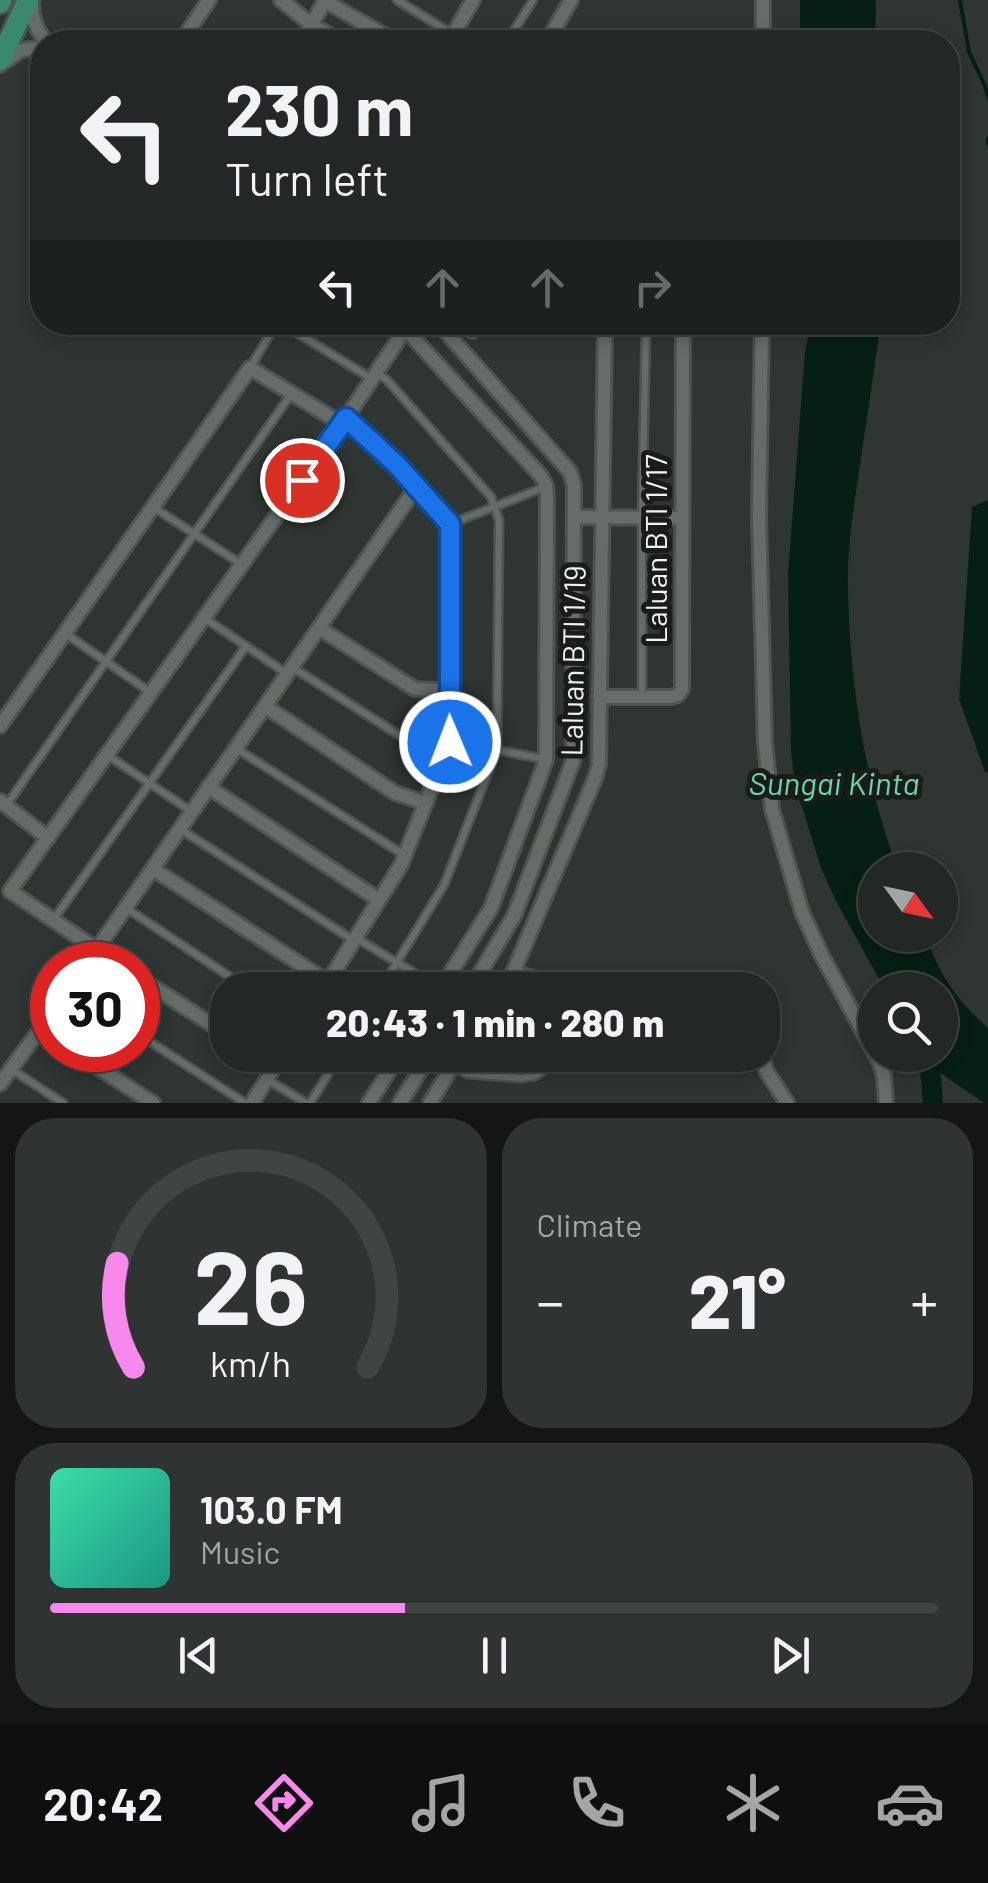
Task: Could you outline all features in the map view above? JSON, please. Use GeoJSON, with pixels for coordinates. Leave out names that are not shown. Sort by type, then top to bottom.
{"type":"FeatureCollection","features":[{"type":"Feature","properties":{"kind":"main road"},"geometry":{"type":"LineString","coordinates":[[0,62],[30,0]]}},
{"type":"Feature","properties":{"kind":"street"},"geometry":{"type":"LineString","coordinates":[[30,0],[37,30]]}},
{"type":"Feature","properties":{"kind":"street"},"geometry":{"type":"LineString","coordinates":[[189,30],[209,0]]}},
{"type":"Feature","properties":{"kind":"street"},"geometry":{"type":"LineString","coordinates":[[282,0],[319,30]]}},
{"type":"Feature","properties":{"kind":"street"},"geometry":{"type":"LineString","coordinates":[[457,30],[473,0]]}},
{"type":"Feature","properties":{"kind":"street"},"geometry":{"type":"LineString","coordinates":[[554,30],[571,0]]}},
{"type":"Feature","properties":{"kind":"street"},"geometry":{"type":"LineString","coordinates":[[762,0],[762,30]]}},
{"type":"Feature","properties":{"kind":"street"},"geometry":{"type":"LineString","coordinates":[[310,30],[325,1],[375,30]]}},
{"type":"Feature","properties":{"kind":"street"},"geometry":{"type":"LineString","coordinates":[[0,62],[30,49]]}},
{"type":"Feature","properties":{"kind":"street"},"geometry":{"type":"LineString","coordinates":[[85,942],[10,891],[402,335]]}},
{"type":"Feature","properties":{"kind":"street"},"geometry":{"type":"LineString","coordinates":[[416,335],[546,486],[546,760],[491,908],[451,972]]}},
{"type":"Feature","properties":{"kind":"street"},"geometry":{"type":"LineString","coordinates":[[448,335],[570,472],[574,485],[573,761],[514,916],[481,972]]}},
{"type":"Feature","properties":{"kind":"street","name":"Laluan BTI 1/19"},"geometry":{"type":"LineString","coordinates":[[514,972],[598,764],[605,335]]}},
{"type":"Feature","properties":{"kind":"street","name":"Laluan BTI 1/17"},"geometry":{"type":"LineString","coordinates":[[599,697],[671,697],[682,689],[683,335]]}},
{"type":"Feature","properties":{"kind":"street"},"geometry":{"type":"LineString","coordinates":[[762,335],[758,516],[764,744],[772,808],[802,912],[880,1063],[886,1103]]}},
{"type":"Feature","properties":{"kind":"street"},"geometry":{"type":"LineString","coordinates":[[0,726],[250,368],[344,421],[417,486],[450,524],[450,742],[405,856],[334,972]]}},
{"type":"Feature","properties":{"kind":"street"},"geometry":{"type":"LineString","coordinates":[[103,942],[417,486]]}},
{"type":"Feature","properties":{"kind":"street"},"geometry":{"type":"LineString","coordinates":[[574,517],[682,518]]}},
{"type":"Feature","properties":{"kind":"street"},"geometry":{"type":"LineString","coordinates":[[319,628],[416,689],[450,690]]}},
{"type":"Feature","properties":{"kind":"street"},"geometry":{"type":"LineString","coordinates":[[266,706],[395,793],[426,803]]}},
{"type":"Feature","properties":{"kind":"street"},"geometry":{"type":"LineString","coordinates":[[208,787],[379,900]]}},
{"type":"Feature","properties":{"kind":"street"},"geometry":{"type":"LineString","coordinates":[[3,803],[48,838]]}},
{"type":"Feature","properties":{"kind":"street"},"geometry":{"type":"LineString","coordinates":[[153,869],[304,972]]}},
{"type":"Feature","properties":{"kind":"street"},"geometry":{"type":"LineString","coordinates":[[160,990],[210,1023]]}},
{"type":"Feature","properties":{"kind":"street"},"geometry":{"type":"LineString","coordinates":[[0,1084],[30,1050]]}},
{"type":"Feature","properties":{"kind":"street"},"geometry":{"type":"LineString","coordinates":[[106,1072],[153,1103]]}},
{"type":"Feature","properties":{"kind":"street"},"geometry":{"type":"LineString","coordinates":[[249,1103],[271,1072]]}},
{"type":"Feature","properties":{"kind":"street"},"geometry":{"type":"LineString","coordinates":[[369,1103],[388,1072]]}},
{"type":"Feature","properties":{"kind":"street"},"geometry":{"type":"LineString","coordinates":[[400,1103],[421,1072]]}},
{"type":"Feature","properties":{"kind":"street"},"geometry":{"type":"LineString","coordinates":[[430,1103],[449,1072]]}},
{"type":"Feature","properties":{"kind":"street"},"geometry":{"type":"LineString","coordinates":[[767,1072],[787,1103]]}},
{"type":"Feature","properties":{"kind":"lane"},"geometry":{"type":"LineString","coordinates":[[397,0],[439,30]]}},
{"type":"Feature","properties":{"kind":"lane"},"geometry":{"type":"LineString","coordinates":[[514,30],[533,0]]}},
{"type":"Feature","properties":{"kind":"lane"},"geometry":{"type":"LineString","coordinates":[[250,368],[270,335]]}},
{"type":"Feature","properties":{"kind":"lane"},"geometry":{"type":"LineString","coordinates":[[301,335],[387,380],[491,497],[498,520],[497,750],[444,885],[391,972]]}},
{"type":"Feature","properties":{"kind":"lane"},"geometry":{"type":"LineString","coordinates":[[642,696],[646,335]]}},
{"type":"Feature","properties":{"kind":"lane"},"geometry":{"type":"LineString","coordinates":[[3,803],[292,393]]}},
{"type":"Feature","properties":{"kind":"lane"},"geometry":{"type":"LineString","coordinates":[[450,524],[546,486]]}},
{"type":"Feature","properties":{"kind":"lane"},"geometry":{"type":"LineString","coordinates":[[152,508],[242,565]]}},
{"type":"Feature","properties":{"kind":"lane"},"geometry":{"type":"LineString","coordinates":[[204,618],[442,763]]}},
{"type":"Feature","properties":{"kind":"lane"},"geometry":{"type":"LineString","coordinates":[[65,633],[151,693]]}},
{"type":"Feature","properties":{"kind":"lane"},"geometry":{"type":"LineString","coordinates":[[53,920],[246,646]]}},
{"type":"Feature","properties":{"kind":"lane"},"geometry":{"type":"LineString","coordinates":[[450,742],[546,760]]}},
{"type":"Feature","properties":{"kind":"lane"},"geometry":{"type":"LineString","coordinates":[[236,748],[405,856]]}},
{"type":"Feature","properties":{"kind":"lane"},"geometry":{"type":"LineString","coordinates":[[107,755],[192,812]]}},
{"type":"Feature","properties":{"kind":"lane"},"geometry":{"type":"LineString","coordinates":[[180,829],[411,972]]}},
{"type":"Feature","properties":{"kind":"lane"},"geometry":{"type":"LineString","coordinates":[[126,908],[223,972]]}},
{"type":"Feature","properties":{"kind":"lane"},"geometry":{"type":"LineString","coordinates":[[160,1048],[249,1103]]}},
{"type":"Feature","properties":{"kind":"lane"},"geometry":{"type":"LineString","coordinates":[[11,1069],[63,1103]]}},
{"type":"Feature","properties":{"kind":"lane"},"geometry":{"type":"LineString","coordinates":[[267,1079],[308,1103],[329,1072]]}},
{"type":"Feature","properties":{"kind":"lane"},"geometry":{"type":"LineString","coordinates":[[465,1072],[521,1078],[542,1072]]}},
{"type":"Feature","properties":{"kind":"water"},"geometry":{"type":"Polygon","coordinates":[[[800,0],[876,0],[875,30],[800,30],[800,0]]]}},
{"type":"Feature","properties":{"kind":"water","name":"Sungai Kinta"},"geometry":{"type":"Polygon","coordinates":[[[808,335],[879,335],[853,510],[849,622],[861,731],[891,852],[858,852],[858,941],[821,868],[795,784],[788,575],[808,335]]]}},
{"type":"Feature","properties":{"kind":"water"},"geometry":{"type":"Polygon","coordinates":[[[988,500],[988,773],[959,699],[972,507],[988,500]]]}},
{"type":"Feature","properties":{"kind":"water","name":"Sungai Kinta"},"geometry":{"type":"Polygon","coordinates":[[[864,952],[932,952],[942,972],[875,972],[864,952]]]}},
{"type":"Feature","properties":{"kind":"water","name":"Sungai Kinta"},"geometry":{"type":"Polygon","coordinates":[[[958,996],[988,1028],[988,1103],[939,1072],[958,1072],[958,996]]]}},
{"type":"Feature","properties":{"kind":"waterway"},"geometry":{"type":"LineString","coordinates":[[960,0],[969,52],[988,97]]}},
{"type":"Feature","properties":{"kind":"waterway"},"geometry":{"type":"LineString","coordinates":[[988,139],[988,144]]}},
{"type":"Feature","properties":{"kind":"waterway"},"geometry":{"type":"LineString","coordinates":[[930,1072],[933,1103]]}},
{"type":"Feature","properties":{"kind":"route"},"geometry":{"type":"LineString","coordinates":[[302,480],[346,418],[397,465],[450,524],[450,742]]}}]}
